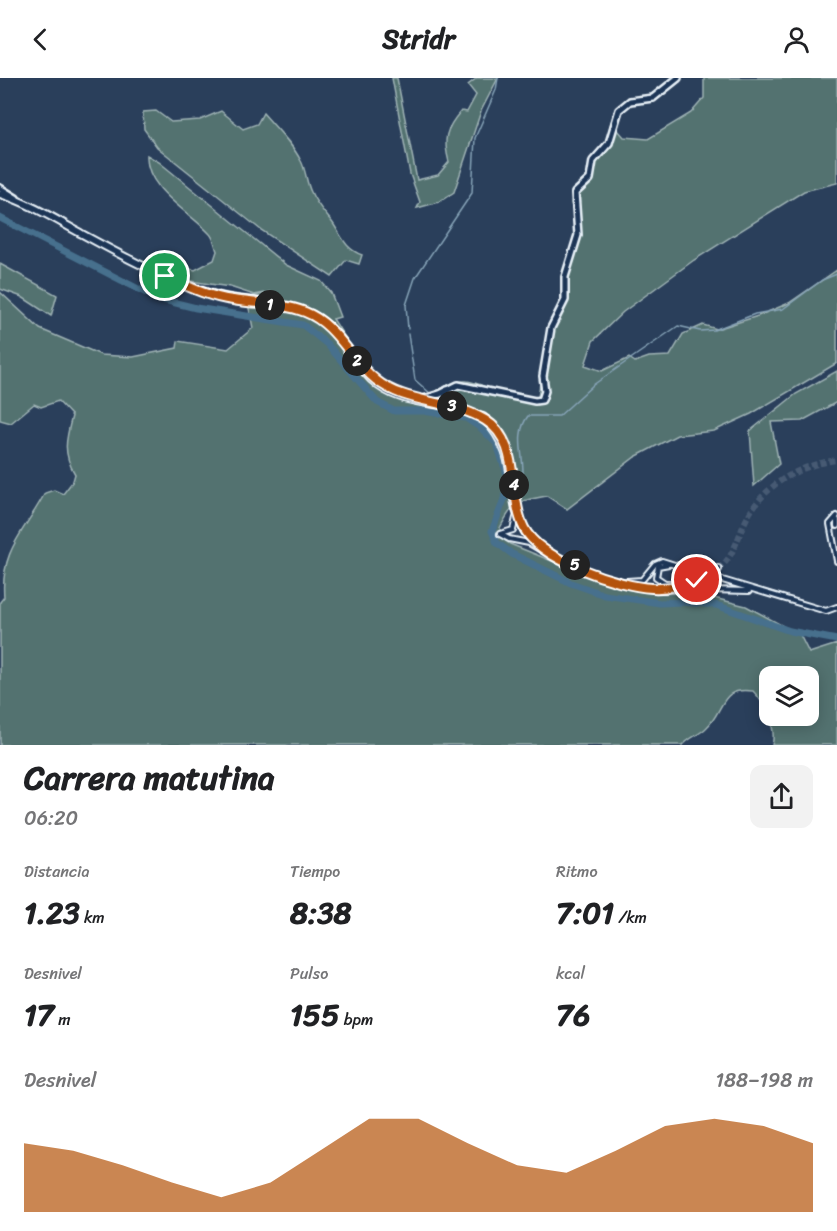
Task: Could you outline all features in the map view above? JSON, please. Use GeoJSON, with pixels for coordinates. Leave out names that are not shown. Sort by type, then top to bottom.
{"type":"FeatureCollection","features":[{"type":"Feature","properties":{"kind":"main road"},"geometry":{"type":"LineString","coordinates":[[0,194],[27,205],[139,264],[207,294],[291,308],[310,314],[333,330],[366,373],[392,394],[424,401],[446,401],[467,408],[486,420],[506,448],[517,508],[527,534],[545,551],[632,585],[657,588],[691,582],[718,569]]}},
{"type":"Feature","properties":{"kind":"main road"},"geometry":{"type":"LineString","coordinates":[[424,401],[446,401]]}},
{"type":"Feature","properties":{"kind":"street"},"geometry":{"type":"LineString","coordinates":[[446,401],[447,390],[465,385],[535,401],[542,400],[545,391],[543,376],[551,328],[566,300],[565,277],[578,235],[576,193],[590,179],[593,160],[609,143],[619,111],[635,99],[654,98],[678,78]]}},
{"type":"Feature","properties":{"kind":"street"},"geometry":{"type":"LineString","coordinates":[[0,188],[27,205]]}},
{"type":"Feature","properties":{"kind":"street"},"geometry":{"type":"LineString","coordinates":[[509,539],[517,523],[517,508]]}},
{"type":"Feature","properties":{"kind":"street"},"geometry":{"type":"LineString","coordinates":[[837,518],[837,526]]}},
{"type":"Feature","properties":{"kind":"street"},"geometry":{"type":"LineString","coordinates":[[837,518],[830,524],[837,561]]}},
{"type":"Feature","properties":{"kind":"street"},"geometry":{"type":"LineString","coordinates":[[511,532],[500,534],[509,539],[525,541],[545,551]]}},
{"type":"Feature","properties":{"kind":"street"},"geometry":{"type":"LineString","coordinates":[[608,577],[638,581],[645,577],[658,562],[673,564],[756,592],[826,611],[837,607]]}},
{"type":"Feature","properties":{"kind":"street"},"geometry":{"type":"LineString","coordinates":[[673,564],[658,566],[657,578],[668,584],[691,582]]}},
{"type":"Feature","properties":{"kind":"street"},"geometry":{"type":"LineString","coordinates":[[657,588],[756,592]]}},
{"type":"Feature","properties":{"kind":"green space"},"geometry":{"type":"Polygon","coordinates":[[[392,78],[397,78],[417,180],[438,175],[449,162],[446,141],[449,129],[461,111],[467,112],[476,95],[468,85],[477,78],[498,78],[481,111],[454,192],[439,202],[417,208],[420,202],[410,174],[392,78]]]}},
{"type":"Feature","properties":{"kind":"green space"},"geometry":{"type":"Polygon","coordinates":[[[704,78],[837,78],[837,183],[804,191],[694,260],[623,312],[593,341],[585,365],[602,371],[629,358],[635,362],[649,357],[670,356],[683,334],[703,325],[717,329],[758,316],[789,303],[837,270],[837,363],[751,414],[714,431],[677,435],[635,457],[567,509],[547,496],[522,501],[513,507],[500,528],[502,538],[510,544],[614,586],[655,593],[698,594],[746,606],[800,635],[809,653],[837,644],[837,745],[772,745],[772,726],[819,726],[819,666],[759,666],[759,698],[753,691],[734,692],[724,701],[706,728],[683,745],[0,745],[0,602],[4,597],[6,566],[15,542],[45,493],[54,490],[63,494],[73,481],[75,474],[68,459],[66,446],[72,416],[58,401],[41,407],[34,404],[11,423],[0,420],[0,292],[40,329],[101,355],[133,357],[177,348],[178,341],[228,349],[253,328],[247,298],[271,292],[254,295],[230,287],[190,281],[157,266],[163,261],[195,270],[214,260],[217,251],[210,234],[170,199],[153,179],[148,167],[147,155],[159,162],[286,265],[321,281],[331,293],[340,317],[333,319],[360,359],[384,384],[398,393],[412,397],[427,395],[455,382],[466,381],[497,391],[538,398],[546,338],[554,313],[561,304],[576,224],[571,203],[573,194],[576,188],[587,179],[595,153],[606,144],[611,122],[624,137],[648,139],[691,113],[704,98],[704,78]]]}},
{"type":"Feature","properties":{"kind":"green space"},"geometry":{"type":"Polygon","coordinates":[[[156,111],[171,122],[200,120],[221,111],[243,129],[257,124],[263,113],[297,154],[303,165],[309,188],[318,204],[347,245],[362,255],[359,264],[346,260],[332,277],[261,230],[157,147],[144,129],[143,112],[156,111]]]}},
{"type":"Feature","properties":{"kind":"green space"},"geometry":{"type":"Polygon","coordinates":[[[0,264],[57,295],[51,316],[22,297],[0,289],[0,264]]]}},
{"type":"Feature","properties":{"kind":"green space"},"geometry":{"type":"Polygon","coordinates":[[[837,371],[837,402],[802,421],[771,422],[779,464],[754,486],[750,431],[796,394],[837,371]]]}},
{"type":"Feature","properties":{"kind":"waterway"},"geometry":{"type":"LineString","coordinates":[[408,329],[406,305],[415,278],[472,193],[475,138],[496,90],[498,78]]}},
{"type":"Feature","properties":{"kind":"waterway"},"geometry":{"type":"LineString","coordinates":[[0,218],[156,298],[196,308],[303,325],[327,344],[377,402],[394,411],[424,411],[466,418],[481,428],[497,444],[507,475],[505,497],[492,531],[497,543],[512,554],[571,583],[605,595],[660,603],[716,605],[790,631],[837,640]]}},
{"type":"Feature","properties":{"kind":"waterway"},"geometry":{"type":"LineString","coordinates":[[518,492],[523,473],[521,434],[528,416],[559,416],[593,385],[678,326],[700,331],[714,330],[755,314],[783,309],[822,280],[837,274]]}},
{"type":"Feature","properties":{"kind":"waterway"},"geometry":{"type":"LineString","coordinates":[[408,334],[415,380],[431,394]]}},
{"type":"Feature","properties":{"kind":"waterway"},"geometry":{"type":"LineString","coordinates":[[433,405],[434,412]]}},
{"type":"Feature","properties":{"kind":"waterway"},"geometry":{"type":"LineString","coordinates":[[504,500],[511,496]]}},
{"type":"Feature","properties":{"kind":"tunnel"},"geometry":{"type":"LineString","coordinates":[[718,569],[731,553],[752,509],[771,488],[795,472],[837,460]]}},
{"type":"Feature","properties":{"kind":"route"},"geometry":{"type":"LineString","coordinates":[[165,276],[219,297],[297,309],[310,314],[333,330],[361,368],[387,388],[405,395],[452,405],[486,420],[501,438],[508,454],[522,525],[535,543],[550,554],[637,586],[667,588],[697,580]]}}]}
